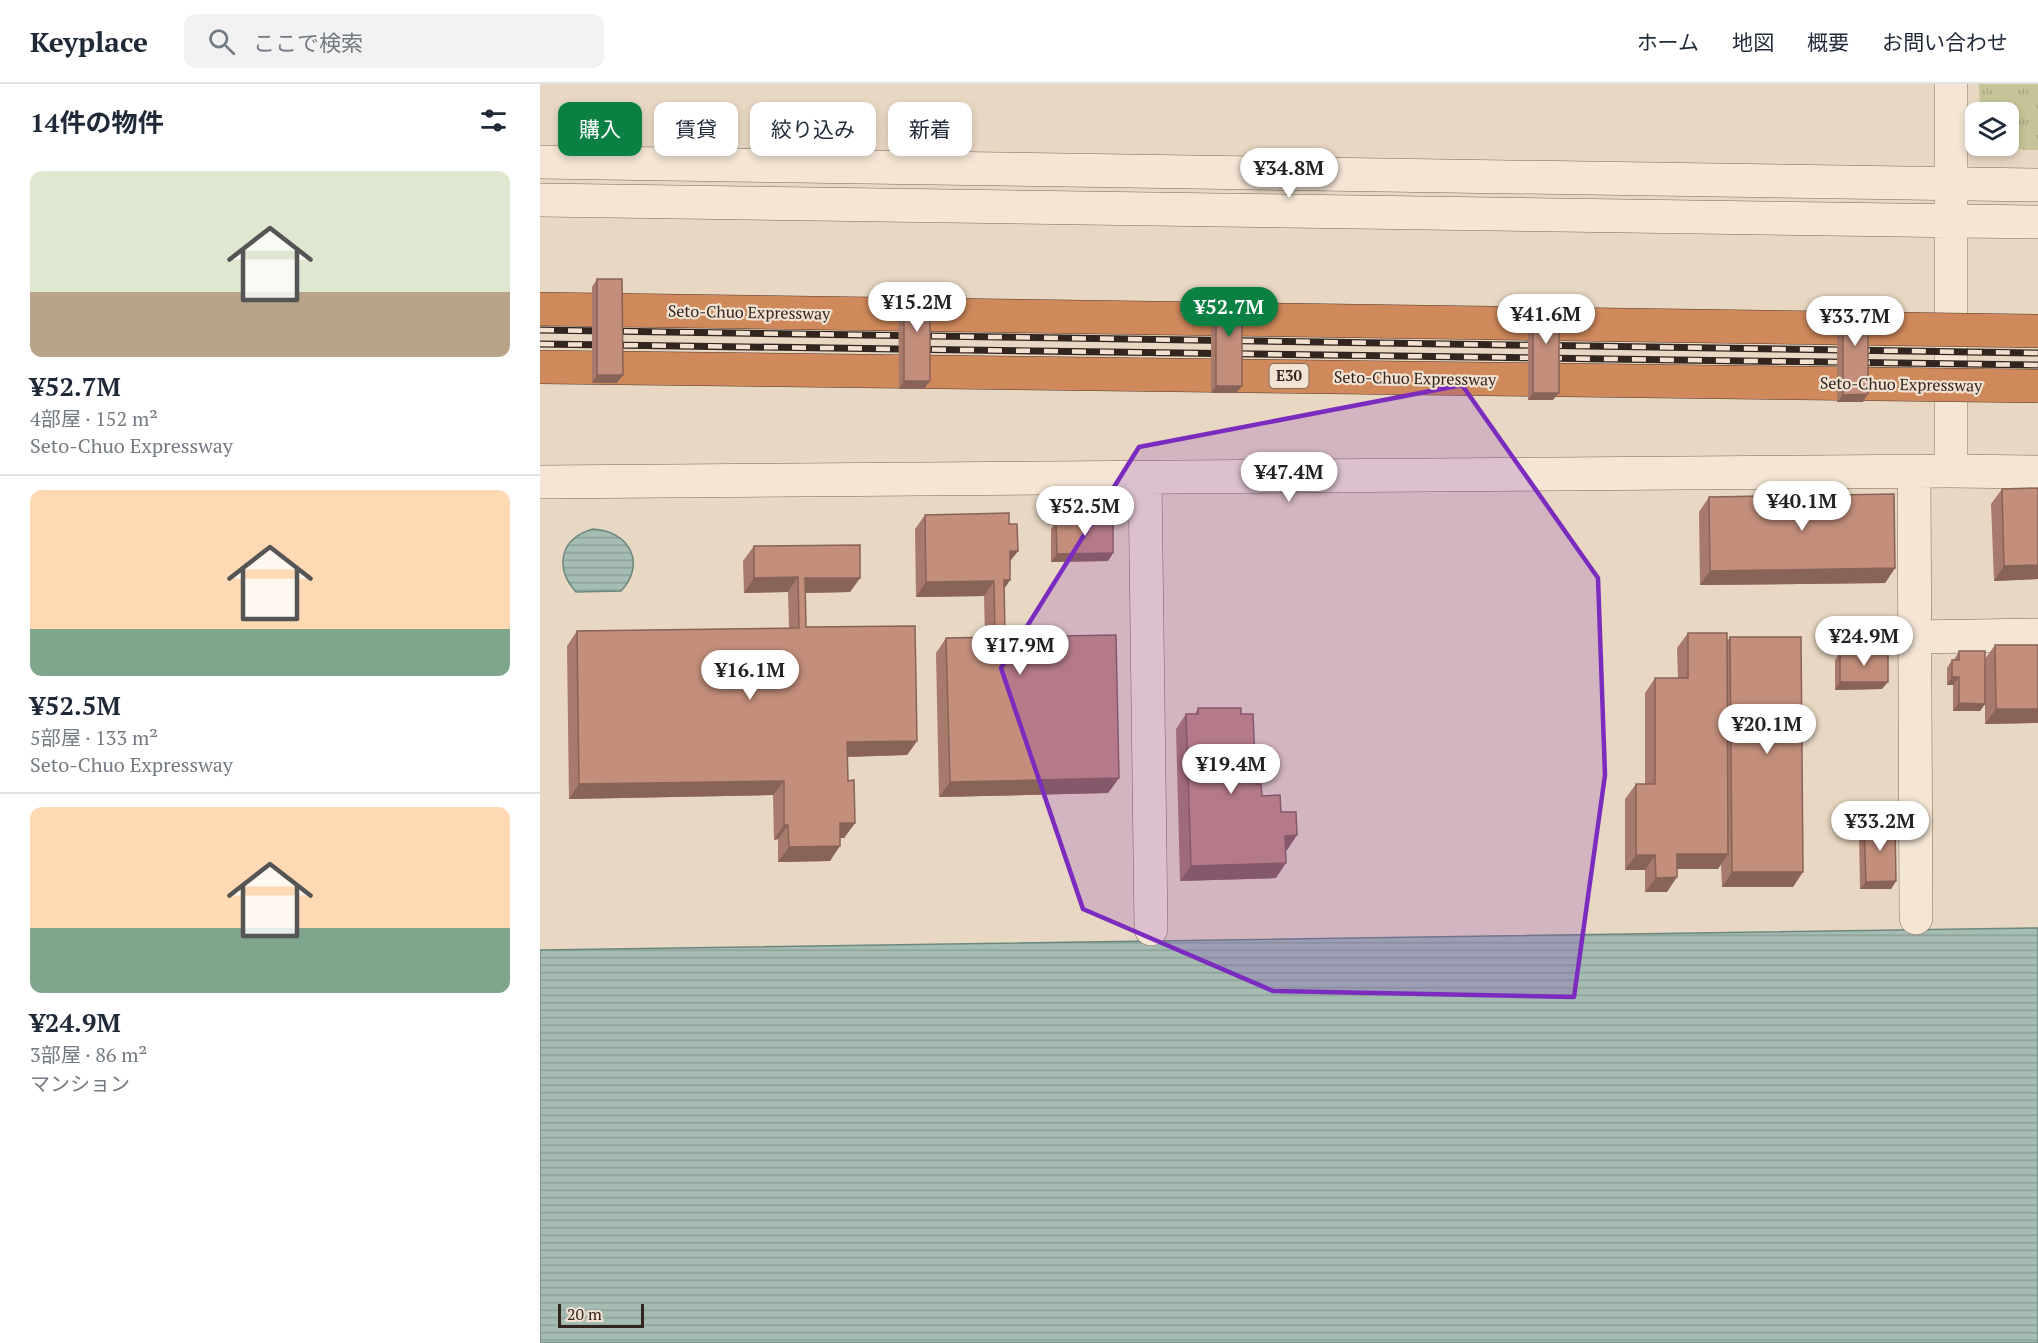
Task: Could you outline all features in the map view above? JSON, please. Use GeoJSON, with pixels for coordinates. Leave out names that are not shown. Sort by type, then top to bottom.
{"type":"FeatureCollection","features":[{"type":"Feature","properties":{"kind":"highway","name":"Seto-Chuo Expressway"},"geometry":{"type":"LineString","coordinates":[[540,309],[2038,331]]}},
{"type":"Feature","properties":{"kind":"highway","name":"Seto-Chuo Expressway"},"geometry":{"type":"LineString","coordinates":[[540,366],[2038,386]]}},
{"type":"Feature","properties":{"kind":"street"},"geometry":{"type":"LineString","coordinates":[[1951,84],[1951,471]]}},
{"type":"Feature","properties":{"kind":"street"},"geometry":{"type":"LineString","coordinates":[[540,162],[2038,184]]}},
{"type":"Feature","properties":{"kind":"street"},"geometry":{"type":"LineString","coordinates":[[540,200],[2038,222]]}},
{"type":"Feature","properties":{"kind":"street"},"geometry":{"type":"LineString","coordinates":[[1914,471],[1916,918]]}},
{"type":"Feature","properties":{"kind":"street"},"geometry":{"type":"LineString","coordinates":[[540,482],[1914,471],[2038,472]]}},
{"type":"Feature","properties":{"kind":"street"},"geometry":{"type":"LineString","coordinates":[[1145,478],[1151,929]]}},
{"type":"Feature","properties":{"kind":"street"},"geometry":{"type":"LineString","coordinates":[[1915,637],[2038,635]]}},
{"type":"Feature","properties":{"kind":"highlighted area"},"geometry":{"type":"Polygon","coordinates":[[[1462,385],[1598,578],[1605,775],[1574,997],[1273,991],[1083,909],[1001,668],[1139,447],[1462,385]]]}},
{"type":"Feature","properties":{"kind":"green space"},"geometry":{"type":"Polygon","coordinates":[[[1979,84],[2038,84],[2038,150],[2019,149],[2019,102],[1980,102],[1979,84]]]}},
{"type":"Feature","properties":{"kind":"shaded area"},"geometry":{"type":"Polygon","coordinates":[[[593,529],[606,531],[616,536],[625,542],[630,550],[633,570],[621,591],[576,592],[569,583],[563,564],[567,547],[573,539],[593,529]]]}},
{"type":"Feature","properties":{"kind":"shaded area"},"geometry":{"type":"Polygon","coordinates":[[[2038,928],[2038,1343],[540,1343],[540,950],[2038,928]]]}},
{"type":"Feature","properties":{"kind":"building"},"geometry":{"type":"Polygon","coordinates":[[[597,279],[622,279],[623,375],[597,375],[597,279]]]}},
{"type":"Feature","properties":{"kind":"building"},"geometry":{"type":"Polygon","coordinates":[[[904,285],[930,285],[930,381],[904,381],[904,285]]]}},
{"type":"Feature","properties":{"kind":"building"},"geometry":{"type":"Polygon","coordinates":[[[1216,290],[1242,290],[1242,386],[1216,386],[1216,290]]]}},
{"type":"Feature","properties":{"kind":"building"},"geometry":{"type":"Polygon","coordinates":[[[1533,297],[1559,297],[1559,393],[1533,393],[1533,297]]]}},
{"type":"Feature","properties":{"kind":"building"},"geometry":{"type":"Polygon","coordinates":[[[1843,299],[1868,299],[1868,394],[1843,395],[1843,299]]]}},
{"type":"Feature","properties":{"kind":"building"},"geometry":{"type":"Polygon","coordinates":[[[2038,488],[2038,565],[2004,566],[2002,489],[2038,488]]]}},
{"type":"Feature","properties":{"kind":"building"},"geometry":{"type":"Polygon","coordinates":[[[1894,494],[1895,568],[1710,571],[1709,497],[1894,494]]]}},
{"type":"Feature","properties":{"kind":"building"},"geometry":{"type":"Polygon","coordinates":[[[1009,513],[1009,524],[1017,524],[1018,551],[1010,551],[1010,580],[1004,580],[1005,637],[1116,635],[1119,778],[950,782],[946,638],[995,637],[994,581],[926,582],[925,515],[1009,513]]]}},
{"type":"Feature","properties":{"kind":"building"},"geometry":{"type":"Polygon","coordinates":[[[1113,520],[1113,553],[1057,554],[1056,521],[1113,520]]]}},
{"type":"Feature","properties":{"kind":"building"},"geometry":{"type":"Polygon","coordinates":[[[860,545],[860,578],[805,578],[806,627],[915,626],[917,741],[847,742],[848,781],[854,780],[855,823],[840,823],[840,846],[789,847],[788,825],[784,825],[784,781],[579,784],[577,631],[799,628],[798,577],[754,578],[754,546],[860,545]]]}},
{"type":"Feature","properties":{"kind":"building"},"geometry":{"type":"Polygon","coordinates":[[[1688,633],[1727,633],[1728,854],[1677,854],[1677,877],[1656,878],[1655,855],[1636,855],[1636,784],[1655,784],[1655,678],[1688,678],[1688,633]]]}},
{"type":"Feature","properties":{"kind":"building"},"geometry":{"type":"Polygon","coordinates":[[[1730,637],[1801,637],[1803,872],[1732,872],[1730,637]]]}},
{"type":"Feature","properties":{"kind":"building"},"geometry":{"type":"Polygon","coordinates":[[[1995,645],[2038,645],[2038,709],[1996,709],[1995,645]]]}},
{"type":"Feature","properties":{"kind":"building"},"geometry":{"type":"Polygon","coordinates":[[[1959,651],[1985,651],[1985,704],[1959,703],[1959,677],[1952,677],[1952,660],[1959,660],[1959,651]]]}},
{"type":"Feature","properties":{"kind":"building"},"geometry":{"type":"Polygon","coordinates":[[[1840,652],[1888,652],[1888,682],[1840,682],[1840,652]]]}},
{"type":"Feature","properties":{"kind":"building"},"geometry":{"type":"Polygon","coordinates":[[[1198,708],[1241,708],[1241,714],[1253,714],[1256,784],[1261,784],[1262,796],[1280,795],[1281,812],[1296,812],[1297,835],[1285,836],[1286,863],[1191,866],[1186,714],[1198,714],[1198,708]]]}},
{"type":"Feature","properties":{"kind":"building"},"geometry":{"type":"Polygon","coordinates":[[[1895,823],[1896,881],[1866,882],[1864,824],[1895,823]]]}},
{"type":"Feature","properties":{"kind":"railway"},"geometry":{"type":"LineString","coordinates":[[540,330],[2038,353]]}},
{"type":"Feature","properties":{"kind":"railway"},"geometry":{"type":"LineString","coordinates":[[540,344],[2038,365]]}}]}
